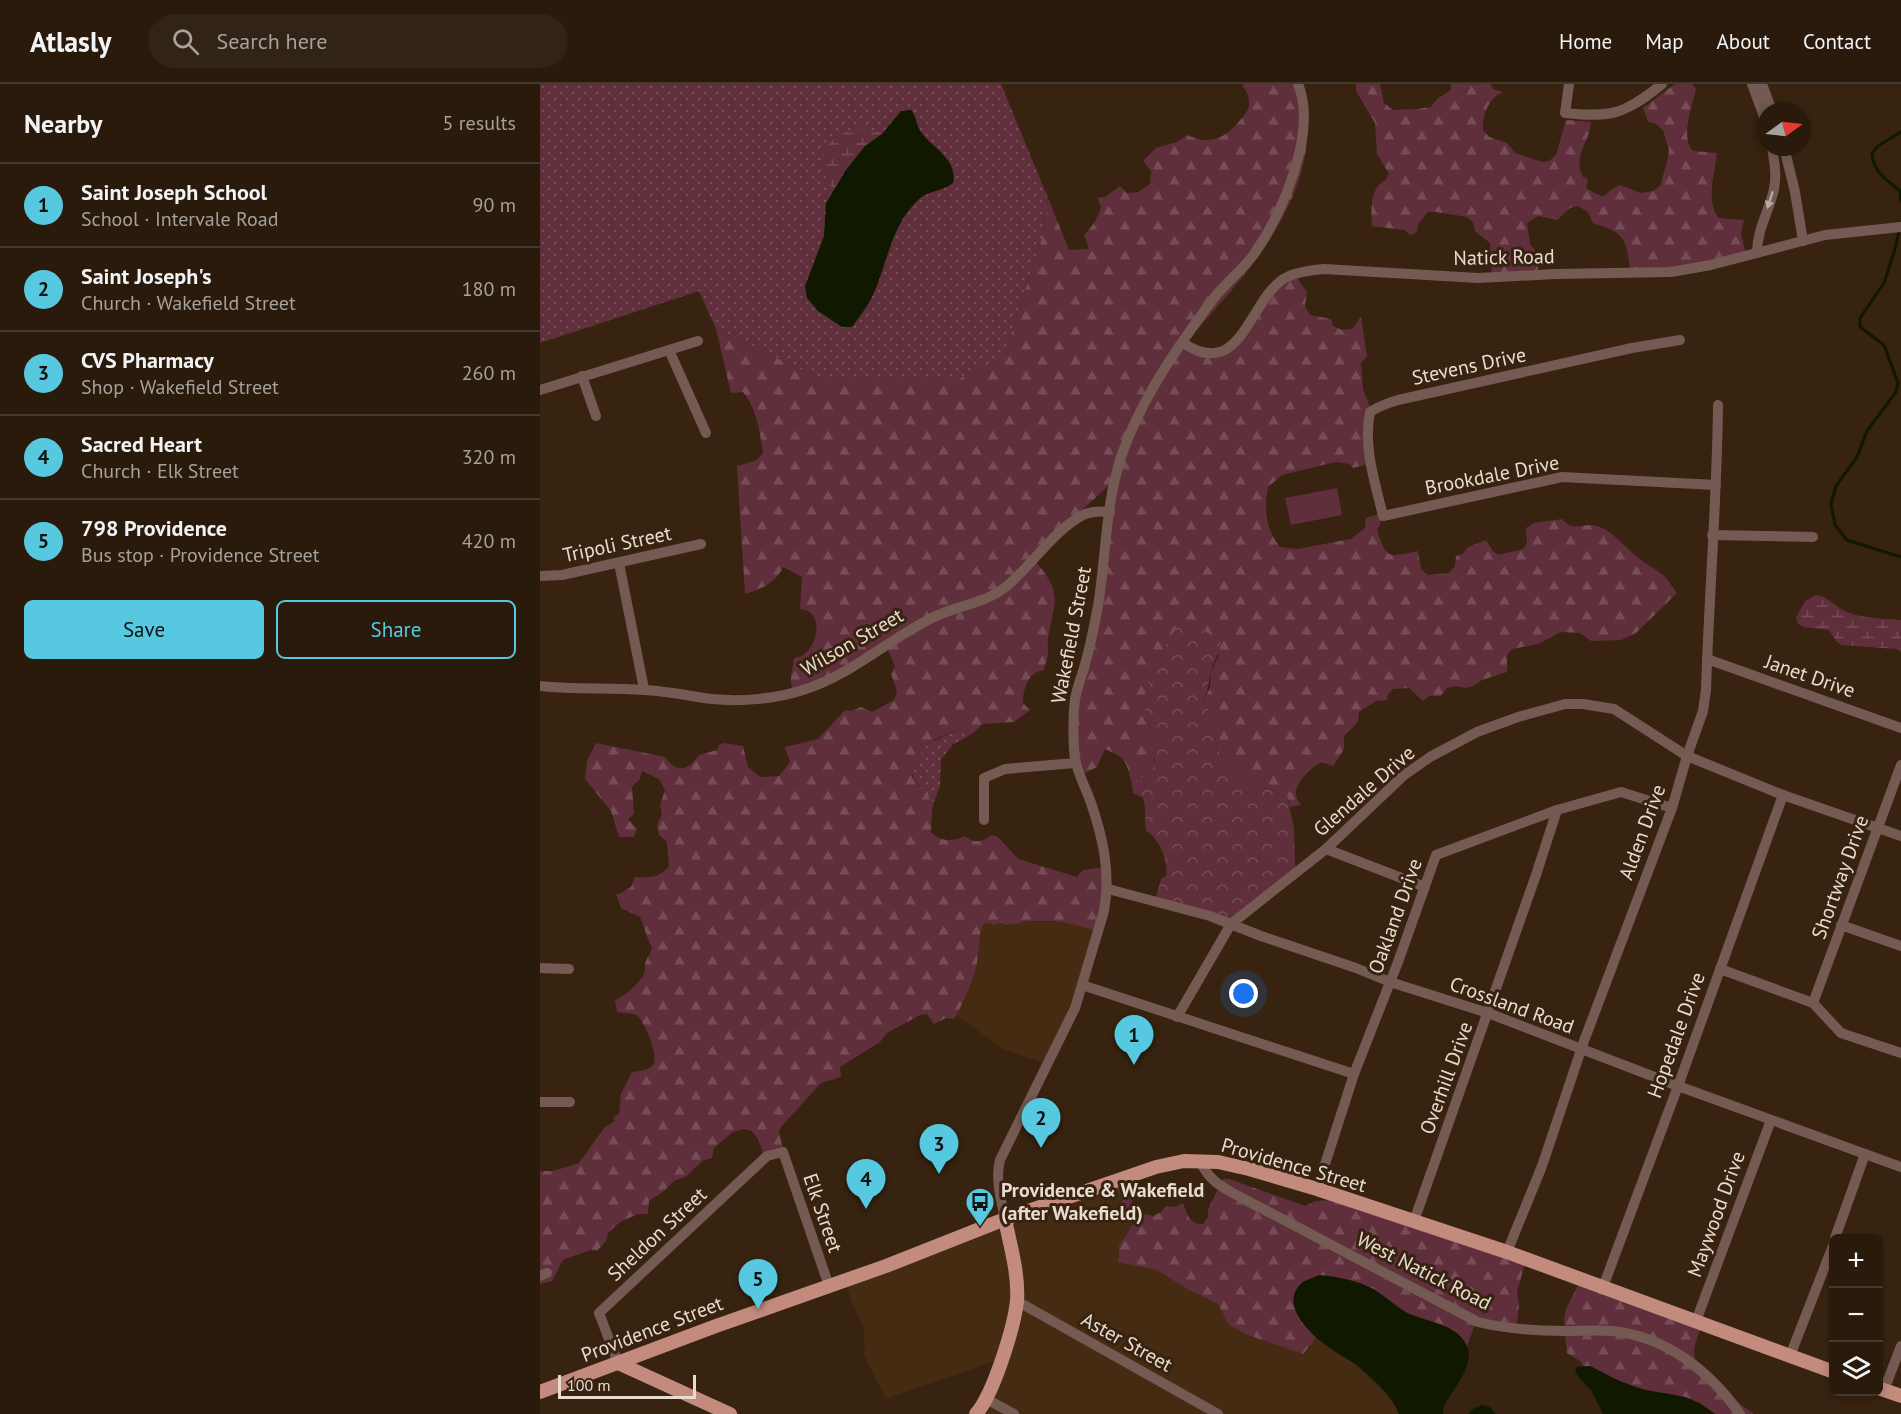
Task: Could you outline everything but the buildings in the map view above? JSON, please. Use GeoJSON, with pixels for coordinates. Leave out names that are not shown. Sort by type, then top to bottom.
{"type":"FeatureCollection","features":[{"type":"Feature","properties":{"kind":"main road","name":"Providence Street"},"geometry":{"type":"LineString","coordinates":[[540,1392],[886,1266],[1005,1219],[1155,1167],[1184,1161],[1218,1162],[1317,1189],[1507,1251],[1829,1371]]}},
{"type":"Feature","properties":{"kind":"main road"},"geometry":{"type":"LineString","coordinates":[[976,1414],[986,1399],[1010,1332],[1017,1301],[1014,1263],[1005,1219]]}},
{"type":"Feature","properties":{"kind":"main road"},"geometry":{"type":"LineString","coordinates":[[618,1363],[730,1414]]}},
{"type":"Feature","properties":{"kind":"main road"},"geometry":{"type":"LineString","coordinates":[[1883,1390],[1901,1396]]}},
{"type":"Feature","properties":{"kind":"street","name":"Wakefield Street"},"geometry":{"type":"LineString","coordinates":[[1005,1219],[999,1184],[1000,1160],[1075,1008],[1104,911],[1108,890],[1100,831],[1076,763],[1073,732],[1075,697],[1094,626],[1114,480],[1131,431],[1143,406],[1216,296],[1254,255],[1271,226],[1293,179],[1300,150],[1304,110],[1298,84]]}},
{"type":"Feature","properties":{"kind":"street"},"geometry":{"type":"LineString","coordinates":[[1569,84],[1564,113],[1595,116],[1613,114],[1626,109],[1648,96],[1662,84]]}},
{"type":"Feature","properties":{"kind":"street"},"geometry":{"type":"LineString","coordinates":[[1752,84],[1759,102]]}},
{"type":"Feature","properties":{"kind":"street"},"geometry":{"type":"LineString","coordinates":[[1762,84],[1769,102]]}},
{"type":"Feature","properties":{"kind":"street"},"geometry":{"type":"LineString","coordinates":[[1757,253],[1759,229],[1770,204],[1776,178],[1773,156]]}},
{"type":"Feature","properties":{"kind":"street"},"geometry":{"type":"LineString","coordinates":[[1786,156],[1803,241]]}},
{"type":"Feature","properties":{"kind":"street","name":"Natick Road"},"geometry":{"type":"LineString","coordinates":[[1183,343],[1195,351],[1211,354],[1227,348],[1245,331],[1269,293],[1286,277],[1308,271],[1324,269],[1478,278],[1671,272],[1711,265],[1825,235],[1901,227]]}},
{"type":"Feature","properties":{"kind":"street","name":"Stevens Drive"},"geometry":{"type":"LineString","coordinates":[[1383,516],[1370,459],[1368,428],[1370,412],[1398,400],[1632,348],[1680,340]]}},
{"type":"Feature","properties":{"kind":"street"},"geometry":{"type":"LineString","coordinates":[[540,390],[698,341]]}},
{"type":"Feature","properties":{"kind":"street"},"geometry":{"type":"LineString","coordinates":[[669,350],[706,433]]}},
{"type":"Feature","properties":{"kind":"street"},"geometry":{"type":"LineString","coordinates":[[582,376],[596,416]]}},
{"type":"Feature","properties":{"kind":"street","name":"Alden Drive"},"geometry":{"type":"LineString","coordinates":[[1507,1251],[1542,1166],[1581,1050],[1672,808],[1703,711],[1706,690],[1718,405]]}},
{"type":"Feature","properties":{"kind":"street","name":"Brookdale Drive"},"geometry":{"type":"LineString","coordinates":[[1383,516],[1562,477],[1716,484]]}},
{"type":"Feature","properties":{"kind":"street","name":"Wilson Street"},"geometry":{"type":"LineString","coordinates":[[540,686],[566,689],[644,690],[713,699],[777,697],[807,689],[830,680],[928,620],[967,607],[993,595],[1008,585],[1083,515],[1091,512],[1110,512]]}},
{"type":"Feature","properties":{"kind":"street"},"geometry":{"type":"LineString","coordinates":[[1712,535],[1813,537]]}},
{"type":"Feature","properties":{"kind":"street","name":"Tripoli Street"},"geometry":{"type":"LineString","coordinates":[[540,576],[562,575],[701,544]]}},
{"type":"Feature","properties":{"kind":"street"},"geometry":{"type":"LineString","coordinates":[[619,563],[644,690]]}},
{"type":"Feature","properties":{"kind":"street","name":"Janet Drive"},"geometry":{"type":"LineString","coordinates":[[1707,659],[1901,728]]}},
{"type":"Feature","properties":{"kind":"street","name":"Glendale Drive"},"geometry":{"type":"LineString","coordinates":[[1178,1017],[1231,924],[1326,849],[1403,776],[1430,757],[1495,724],[1565,704],[1583,704],[1614,709],[1687,756],[1782,795],[1901,836]]}},
{"type":"Feature","properties":{"kind":"street"},"geometry":{"type":"LineString","coordinates":[[984,820],[984,778],[1005,769],[1076,763]]}},
{"type":"Feature","properties":{"kind":"street","name":"Shortway Drive"},"geometry":{"type":"LineString","coordinates":[[1813,1003],[1901,765]]}},
{"type":"Feature","properties":{"kind":"street","name":"Oakland Drive"},"geometry":{"type":"LineString","coordinates":[[1317,1189],[1354,1074],[1436,855],[1557,810],[1622,792],[1672,808]]}},
{"type":"Feature","properties":{"kind":"street","name":"Hopedale Drive"},"geometry":{"type":"LineString","coordinates":[[1602,1287],[1678,1086],[1782,795]]}},
{"type":"Feature","properties":{"kind":"street","name":"Overhill Drive"},"geometry":{"type":"LineString","coordinates":[[1414,1221],[1557,810]]}},
{"type":"Feature","properties":{"kind":"street"},"geometry":{"type":"LineString","coordinates":[[1326,849],[1425,887]]}},
{"type":"Feature","properties":{"kind":"street","name":"Crossland Road"},"geometry":{"type":"LineString","coordinates":[[1108,890],[1210,916],[1390,982],[1488,1013],[1581,1050],[1901,1167]]}},
{"type":"Feature","properties":{"kind":"street"},"geometry":{"type":"LineString","coordinates":[[1841,925],[1901,946]]}},
{"type":"Feature","properties":{"kind":"street"},"geometry":{"type":"LineString","coordinates":[[540,968],[569,969]]}},
{"type":"Feature","properties":{"kind":"street"},"geometry":{"type":"LineString","coordinates":[[1720,969],[1813,1003],[1841,1033],[1901,1053]]}},
{"type":"Feature","properties":{"kind":"street"},"geometry":{"type":"LineString","coordinates":[[1082,985],[1354,1074]]}},
{"type":"Feature","properties":{"kind":"street"},"geometry":{"type":"LineString","coordinates":[[540,1102],[570,1102]]}},
{"type":"Feature","properties":{"kind":"street","name":"Maywood Drive"},"geometry":{"type":"LineString","coordinates":[[1696,1321],[1771,1120]]}},
{"type":"Feature","properties":{"kind":"street","name":"Elk Street"},"geometry":{"type":"LineString","coordinates":[[783,1152],[829,1286]]}},
{"type":"Feature","properties":{"kind":"street","name":"Sheldon Street"},"geometry":{"type":"LineString","coordinates":[[618,1363],[599,1313],[767,1156],[783,1152]]}},
{"type":"Feature","properties":{"kind":"street"},"geometry":{"type":"LineString","coordinates":[[1837,1234],[1865,1154]]}},
{"type":"Feature","properties":{"kind":"street","name":"West Natick Road"},"geometry":{"type":"LineString","coordinates":[[1200,1161],[1207,1176],[1242,1198],[1478,1322],[1528,1329],[1612,1331],[1633,1335],[1660,1345],[1693,1364],[1711,1379],[1740,1414]]}},
{"type":"Feature","properties":{"kind":"street"},"geometry":{"type":"LineString","coordinates":[[1790,1356],[1829,1254]]}},
{"type":"Feature","properties":{"kind":"street","name":"Aster Street"},"geometry":{"type":"LineString","coordinates":[[1017,1301],[1218,1414]]}},
{"type":"Feature","properties":{"kind":"street"},"geometry":{"type":"LineString","coordinates":[[1883,1385],[1901,1346]]}},
{"type":"Feature","properties":{"kind":"street"},"geometry":{"type":"LineString","coordinates":[[986,1399],[1014,1414]]}},
{"type":"Feature","properties":{"kind":"shaded area"},"geometry":{"type":"Polygon","coordinates":[[[911,110],[921,132],[952,167],[953,183],[923,196],[910,209],[896,232],[869,303],[852,327],[842,327],[818,311],[807,298],[805,286],[824,236],[826,203],[846,170],[865,146],[882,134],[901,111],[911,110]]]}},
{"type":"Feature","properties":{"kind":"shaded area"},"geometry":{"type":"Polygon","coordinates":[[[1031,921],[1074,923],[1097,932],[1084,984],[1047,1064],[1004,1050],[956,1015],[964,1002],[973,978],[979,957],[979,934],[983,925],[1000,923],[1007,926],[1031,921]]]}},
{"type":"Feature","properties":{"kind":"shaded area"},"geometry":{"type":"Polygon","coordinates":[[[1113,1182],[1121,1197],[1124,1210],[1135,1217],[1135,1221],[1119,1246],[1119,1262],[1157,1270],[1187,1289],[1218,1304],[1229,1325],[1313,1342],[1316,1338],[1356,1365],[1385,1393],[1399,1414],[974,1414],[998,1360],[886,1399],[863,1353],[865,1348],[863,1326],[851,1301],[846,1281],[1113,1182]]]}},
{"type":"Feature","properties":{"kind":"shaded area"},"geometry":{"type":"Polygon","coordinates":[[[1320,1275],[1347,1279],[1367,1286],[1407,1313],[1442,1325],[1464,1340],[1468,1349],[1468,1363],[1444,1406],[1443,1414],[1399,1414],[1392,1400],[1375,1381],[1357,1365],[1333,1351],[1304,1325],[1295,1307],[1296,1290],[1303,1282],[1320,1275]]]}},
{"type":"Feature","properties":{"kind":"shaded area"},"geometry":{"type":"Polygon","coordinates":[[[1590,1366],[1631,1386],[1690,1399],[1715,1414],[1603,1414],[1591,1390],[1575,1371],[1577,1367],[1590,1366]]]}},
{"type":"Feature","properties":{"kind":"shaded area"},"geometry":{"type":"Polygon","coordinates":[[[1482,1405],[1490,1407],[1496,1414],[1468,1414],[1473,1409],[1482,1405]]]}},
{"type":"Feature","properties":{"kind":"green space"},"geometry":{"type":"Polygon","coordinates":[[[540,84],[1001,84],[1048,198],[1042,238],[1004,358],[957,380],[823,380],[716,329],[699,291],[540,343],[540,84]]]}},
{"type":"Feature","properties":{"kind":"green space"},"geometry":{"type":"Polygon","coordinates":[[[1242,84],[1301,84],[1308,115],[1305,154],[1297,186],[1284,216],[1267,244],[1182,349],[1206,355],[1227,351],[1271,294],[1296,277],[1307,292],[1305,306],[1310,315],[1331,319],[1333,326],[1342,330],[1352,329],[1361,317],[1367,356],[1361,363],[1363,389],[1372,412],[1372,463],[1353,468],[1350,464],[1335,462],[1282,475],[1268,487],[1267,518],[1271,533],[1280,547],[1297,549],[1351,539],[1365,528],[1366,518],[1383,513],[1377,530],[1386,551],[1394,555],[1418,551],[1421,569],[1428,575],[1449,573],[1455,566],[1456,556],[1463,554],[1468,547],[1486,540],[1498,555],[1523,549],[1527,543],[1526,528],[1534,523],[1562,519],[1571,526],[1595,525],[1605,530],[1639,559],[1663,575],[1677,593],[1636,633],[1621,640],[1591,641],[1580,633],[1561,632],[1538,644],[1512,649],[1507,655],[1507,672],[1482,680],[1475,685],[1466,688],[1456,686],[1447,688],[1441,696],[1429,696],[1423,701],[1409,688],[1393,689],[1388,694],[1387,700],[1376,701],[1359,712],[1358,722],[1344,736],[1344,749],[1333,766],[1322,762],[1302,778],[1296,793],[1301,805],[1290,807],[1287,796],[1250,783],[1234,770],[1217,749],[1211,716],[1204,700],[1210,688],[1211,671],[1220,653],[1144,705],[1152,737],[1156,773],[1140,778],[1132,784],[1122,758],[1105,749],[1097,767],[1081,775],[1074,727],[1089,652],[1108,486],[1062,529],[1036,562],[1051,583],[1055,599],[1044,670],[1030,678],[1024,692],[1023,703],[1030,710],[1014,722],[983,724],[972,734],[962,729],[942,736],[930,743],[921,753],[919,760],[912,764],[912,776],[921,789],[927,790],[930,800],[934,802],[931,832],[939,838],[951,840],[965,836],[978,841],[992,835],[998,837],[1018,859],[1077,877],[1083,870],[1106,867],[1097,932],[1073,924],[1049,921],[983,925],[975,973],[954,1019],[946,1018],[934,1024],[927,1014],[920,1015],[887,1033],[880,1042],[840,1067],[841,1077],[821,1083],[781,1127],[779,1131],[783,1149],[765,1158],[758,1139],[752,1131],[743,1129],[733,1132],[714,1148],[712,1158],[702,1161],[687,1176],[674,1181],[649,1201],[648,1214],[638,1214],[620,1222],[608,1233],[606,1241],[597,1251],[591,1250],[563,1260],[552,1281],[540,1284],[540,1171],[553,1171],[579,1163],[604,1128],[615,1121],[613,1118],[619,1114],[621,1094],[632,1072],[650,1068],[655,1059],[650,1038],[639,1018],[634,1014],[617,1012],[615,1000],[628,992],[641,979],[652,948],[640,917],[621,908],[616,894],[631,887],[635,877],[654,876],[662,873],[669,866],[667,842],[659,835],[657,826],[662,814],[660,805],[665,790],[659,779],[642,771],[640,779],[632,787],[634,814],[628,819],[637,829],[634,837],[619,837],[611,811],[585,779],[587,761],[596,743],[665,757],[678,768],[687,767],[699,755],[717,750],[719,745],[724,743],[743,746],[748,767],[760,777],[779,776],[790,762],[785,747],[818,739],[845,710],[851,711],[861,707],[872,712],[894,700],[897,691],[891,674],[895,666],[887,648],[793,693],[791,678],[794,658],[803,655],[813,644],[816,621],[808,611],[800,609],[802,577],[783,567],[777,577],[767,585],[745,594],[737,466],[757,460],[763,453],[752,406],[743,392],[731,393],[716,329],[823,380],[957,380],[1004,357],[1042,238],[1048,198],[1069,250],[1089,249],[1084,235],[1100,211],[1101,207],[1097,198],[1105,197],[1120,186],[1127,193],[1138,192],[1150,184],[1151,171],[1143,161],[1156,148],[1177,142],[1187,135],[1211,140],[1230,131],[1249,107],[1248,97],[1242,84]]]}},
{"type":"Feature","properties":{"kind":"green space"},"geometry":{"type":"Polygon","coordinates":[[[1356,84],[1380,84],[1384,103],[1393,110],[1431,107],[1437,99],[1451,90],[1451,84],[1490,84],[1493,89],[1502,92],[1487,108],[1483,130],[1489,137],[1507,143],[1515,153],[1542,162],[1549,161],[1556,155],[1566,120],[1591,122],[1580,155],[1580,169],[1583,177],[1588,179],[1586,188],[1602,196],[1620,185],[1641,193],[1653,191],[1660,186],[1669,150],[1663,130],[1656,124],[1648,122],[1643,108],[1675,84],[1692,84],[1696,89],[1687,130],[1689,145],[1693,151],[1717,153],[1712,204],[1719,218],[1744,220],[1741,233],[1746,255],[1682,271],[1630,272],[1628,252],[1623,239],[1612,230],[1593,223],[1588,212],[1578,206],[1570,208],[1557,220],[1538,216],[1527,223],[1530,244],[1538,254],[1538,275],[1492,276],[1490,243],[1475,231],[1473,222],[1467,217],[1428,212],[1418,224],[1417,232],[1410,235],[1404,230],[1372,226],[1374,194],[1389,174],[1377,154],[1375,123],[1356,91],[1356,84]]]}},
{"type":"Feature","properties":{"kind":"green space"},"geometry":{"type":"Polygon","coordinates":[[[855,128],[874,130],[882,134],[855,160],[834,191],[823,170],[824,153],[834,139],[855,128]]]}},
{"type":"Feature","properties":{"kind":"green space"},"geometry":{"type":"Polygon","coordinates":[[[1337,488],[1342,515],[1291,525],[1285,498],[1337,488]]]}},
{"type":"Feature","properties":{"kind":"green space"},"geometry":{"type":"Polygon","coordinates":[[[1816,595],[1824,597],[1851,614],[1901,620],[1901,652],[1897,649],[1841,645],[1829,630],[1804,627],[1798,624],[1796,618],[1805,601],[1816,595]]]}},
{"type":"Feature","properties":{"kind":"green space"},"geometry":{"type":"Polygon","coordinates":[[[1186,623],[1221,640],[1204,700],[1211,716],[1217,749],[1234,770],[1250,783],[1287,796],[1294,828],[1297,872],[1237,920],[1155,900],[1161,879],[1166,876],[1166,864],[1159,845],[1146,831],[1143,798],[1133,793],[1132,784],[1156,772],[1152,737],[1144,705],[1145,695],[1153,670],[1175,628],[1186,623]]]}},
{"type":"Feature","properties":{"kind":"green space"},"geometry":{"type":"Polygon","coordinates":[[[962,729],[972,734],[952,745],[941,760],[940,786],[934,802],[930,800],[927,790],[921,789],[912,773],[912,765],[916,757],[929,744],[962,729]]]}},
{"type":"Feature","properties":{"kind":"green space"},"geometry":{"type":"Polygon","coordinates":[[[1124,1179],[1133,1194],[1132,1202],[1137,1212],[1153,1216],[1166,1206],[1175,1207],[1183,1203],[1192,1220],[1203,1224],[1223,1179],[1229,1179],[1305,1206],[1316,1201],[1346,1199],[1526,1260],[1517,1292],[1519,1306],[1516,1328],[1475,1324],[1467,1346],[1456,1332],[1407,1313],[1372,1288],[1310,1332],[1316,1338],[1303,1354],[1248,1335],[1229,1325],[1218,1304],[1187,1289],[1157,1270],[1117,1262],[1119,1246],[1135,1221],[1135,1217],[1124,1210],[1121,1197],[1113,1182],[1124,1179]]]}},
{"type":"Feature","properties":{"kind":"green space"},"geometry":{"type":"Polygon","coordinates":[[[1580,1279],[1703,1325],[1694,1350],[1698,1364],[1721,1388],[1754,1414],[1715,1414],[1700,1403],[1686,1397],[1645,1390],[1615,1379],[1590,1366],[1583,1366],[1580,1361],[1567,1353],[1564,1328],[1566,1310],[1580,1279]]]}},
{"type":"Feature","properties":{"kind":"waterway"},"geometry":{"type":"LineString","coordinates":[[1901,132],[1878,146],[1872,153],[1878,170],[1900,191],[1901,201]]}},
{"type":"Feature","properties":{"kind":"waterway"},"geometry":{"type":"LineString","coordinates":[[1899,231],[1884,283],[1860,318],[1860,327],[1884,345],[1898,383],[1896,392],[1867,431],[1857,457],[1836,486],[1831,504],[1835,525],[1847,540],[1901,557]]}},
{"type":"Feature","properties":{"kind":"place","name":"Saint Joseph School"},"geometry":{"type":"Point","coordinates":[1134,1065]}},
{"type":"Feature","properties":{"kind":"place","name":"Saint Joseph's"},"geometry":{"type":"Point","coordinates":[1041,1148]}},
{"type":"Feature","properties":{"kind":"place","name":"CVS Pharmacy"},"geometry":{"type":"Point","coordinates":[939,1174]}},
{"type":"Feature","properties":{"kind":"place","name":"Sacred Heart"},"geometry":{"type":"Point","coordinates":[866,1209]}},
{"type":"Feature","properties":{"kind":"place","name":"Providence & Wakefield (after Wakefield)"},"geometry":{"type":"Point","coordinates":[980,1228]}},
{"type":"Feature","properties":{"kind":"place","name":"798 Providence"},"geometry":{"type":"Point","coordinates":[758,1309]}}]}
